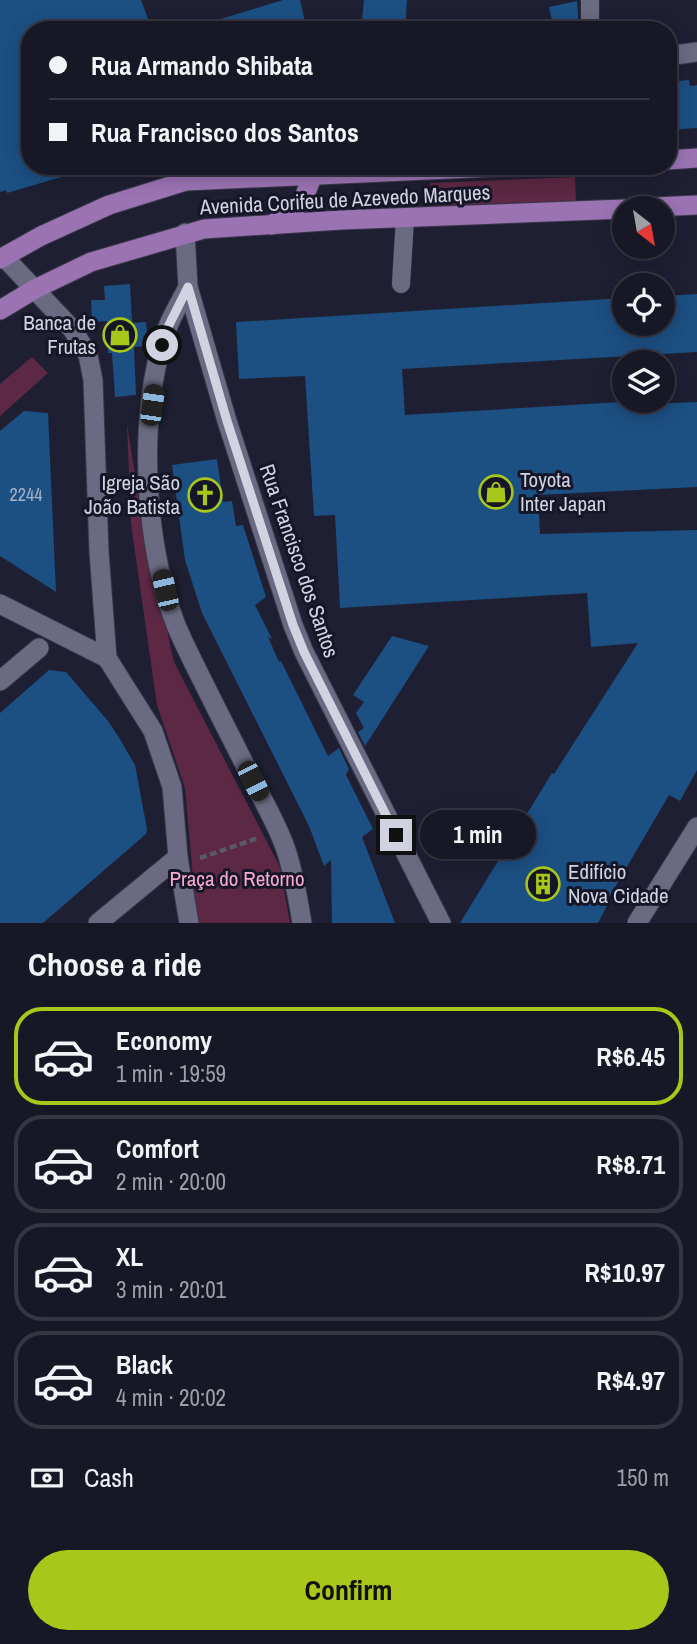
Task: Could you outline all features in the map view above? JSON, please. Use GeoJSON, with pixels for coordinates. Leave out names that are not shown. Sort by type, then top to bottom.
{"type":"FeatureCollection","features":[{"type":"Feature","properties":{"kind":"main road"},"geometry":{"type":"LineString","coordinates":[[677,160],[697,159]]}},
{"type":"Feature","properties":{"kind":"main road","name":"Avenida Corifeu de Azevedo Marques"},"geometry":{"type":"LineString","coordinates":[[2,258],[41,236],[109,205],[186,181],[263,175]]}},
{"type":"Feature","properties":{"kind":"main road"},"geometry":{"type":"LineString","coordinates":[[272,225],[302,202],[312,175]]}},
{"type":"Feature","properties":{"kind":"main road"},"geometry":{"type":"LineString","coordinates":[[676,206],[697,205]]}},
{"type":"Feature","properties":{"kind":"main road","name":"Avenida Corifeu de Azevedo Marques"},"geometry":{"type":"LineString","coordinates":[[0,310],[35,289],[91,262],[204,229],[612,210]]}},
{"type":"Feature","properties":{"kind":"street"},"geometry":{"type":"LineString","coordinates":[[677,55],[697,52]]}},
{"type":"Feature","properties":{"kind":"street"},"geometry":{"type":"LineString","coordinates":[[186,181],[200,175]]}},
{"type":"Feature","properties":{"kind":"street","name":"Rua Francisco dos Santos"},"geometry":{"type":"LineString","coordinates":[[185,233],[188,287],[223,408],[293,625],[304,652],[441,923]]}},
{"type":"Feature","properties":{"kind":"street"},"geometry":{"type":"LineString","coordinates":[[2,258],[73,330],[88,355],[107,658],[153,731],[172,787],[179,861],[189,923]]}},
{"type":"Feature","properties":{"kind":"street"},"geometry":{"type":"LineString","coordinates":[[188,287],[167,329],[161,350],[149,426],[148,490],[154,540],[165,590],[181,638],[286,850],[302,923]]}},
{"type":"Feature","properties":{"kind":"street"},"geometry":{"type":"LineString","coordinates":[[0,604],[107,658]]}},
{"type":"Feature","properties":{"kind":"street"},"geometry":{"type":"LineString","coordinates":[[0,681],[38,648]]}},
{"type":"Feature","properties":{"kind":"street"},"geometry":{"type":"LineString","coordinates":[[637,923],[697,827]]}},
{"type":"Feature","properties":{"kind":"street"},"geometry":{"type":"LineString","coordinates":[[98,923],[179,861]]}},
{"type":"Feature","properties":{"kind":"lane"},"geometry":{"type":"LineString","coordinates":[[590,0],[590,21]]}},
{"type":"Feature","properties":{"kind":"lane"},"geometry":{"type":"LineString","coordinates":[[401,284],[405,218]]}},
{"type":"Feature","properties":{"kind":"path"},"geometry":{"type":"LineString","coordinates":[[179,861],[277,831]]}},
{"type":"Feature","properties":{"kind":"green space"},"geometry":{"type":"Polygon","coordinates":[[[575,177],[576,201],[432,206],[430,183],[575,177]]]}},
{"type":"Feature","properties":{"kind":"green space"},"geometry":{"type":"Polygon","coordinates":[[[32,357],[48,373],[0,416],[0,384],[32,357]]]}},
{"type":"Feature","properties":{"kind":"green space","name":"Praça do Retorno"},"geometry":{"type":"Polygon","coordinates":[[[127,424],[140,506],[174,662],[280,867],[290,923],[197,923],[185,788],[157,705],[131,524],[127,424]]]}},
{"type":"Feature","properties":{"kind":"building"},"geometry":{"type":"Polygon","coordinates":[[[0,0],[141,0],[149,21],[21,21],[21,175],[68,175],[7,193],[6,190],[0,192],[0,0]]]}},
{"type":"Feature","properties":{"kind":"building"},"geometry":{"type":"Polygon","coordinates":[[[283,0],[300,0],[305,21],[214,21],[283,0]]]}},
{"type":"Feature","properties":{"kind":"building"},"geometry":{"type":"Polygon","coordinates":[[[364,0],[407,0],[406,21],[362,21],[364,0]]]}},
{"type":"Feature","properties":{"kind":"building"},"geometry":{"type":"Polygon","coordinates":[[[577,1],[578,21],[552,21],[549,7],[577,1]]]}},
{"type":"Feature","properties":{"kind":"building"},"geometry":{"type":"Polygon","coordinates":[[[689,80],[690,86],[697,85],[697,128],[677,129],[677,81],[689,80]]]}},
{"type":"Feature","properties":{"kind":"building","name":"Banca de Frutas"},"geometry":{"type":"Polygon","coordinates":[[[130,284],[132,323],[146,322],[148,346],[134,347],[136,395],[115,397],[112,353],[108,353],[107,321],[92,322],[91,300],[105,300],[104,286],[130,284]]]}},
{"type":"Feature","properties":{"kind":"building"},"geometry":{"type":"Polygon","coordinates":[[[697,294],[697,352],[612,350],[612,357],[402,369],[405,415],[612,403],[612,413],[675,413],[675,403],[697,402],[697,487],[538,495],[540,534],[697,530],[697,770],[680,801],[669,795],[608,899],[610,900],[598,923],[460,923],[552,773],[554,774],[638,643],[591,647],[587,593],[340,608],[335,515],[314,516],[305,376],[239,379],[236,322],[612,299],[612,336],[675,336],[675,295],[697,294]]]}},
{"type":"Feature","properties":{"kind":"building"},"geometry":{"type":"Polygon","coordinates":[[[24,411],[48,413],[56,592],[0,556],[0,431],[24,411]]]}},
{"type":"Feature","properties":{"kind":"building"},"geometry":{"type":"Polygon","coordinates":[[[217,459],[223,502],[232,501],[236,526],[243,525],[266,597],[255,605],[272,639],[268,637],[279,662],[281,661],[328,756],[339,748],[349,769],[346,775],[373,829],[362,837],[395,923],[332,923],[331,860],[324,866],[309,826],[202,613],[185,560],[172,465],[217,459]]]}},
{"type":"Feature","properties":{"kind":"building"},"geometry":{"type":"Polygon","coordinates":[[[392,636],[429,646],[365,746],[358,732],[364,728],[356,713],[364,702],[353,695],[392,636]]]}},
{"type":"Feature","properties":{"kind":"building"},"geometry":{"type":"Polygon","coordinates":[[[49,670],[66,672],[118,736],[135,765],[147,829],[146,834],[43,923],[0,923],[0,713],[49,670]]]}},
{"type":"Feature","properties":{"kind":"place","name":"Banca de Frutas"},"geometry":{"type":"Point","coordinates":[120,335]}},
{"type":"Feature","properties":{"kind":"place","name":"Toyota Inter Japan"},"geometry":{"type":"Point","coordinates":[496,492]}},
{"type":"Feature","properties":{"kind":"place","name":"Igreja São João Batista"},"geometry":{"type":"Point","coordinates":[205,495]}},
{"type":"Feature","properties":{"kind":"place","name":"Edifício Nova Cidade"},"geometry":{"type":"Point","coordinates":[543,884]}},
{"type":"Feature","properties":{"kind":"route"},"geometry":{"type":"LineString","coordinates":[[162,345],[188,287],[227,421],[293,625],[396,835]]}}]}
